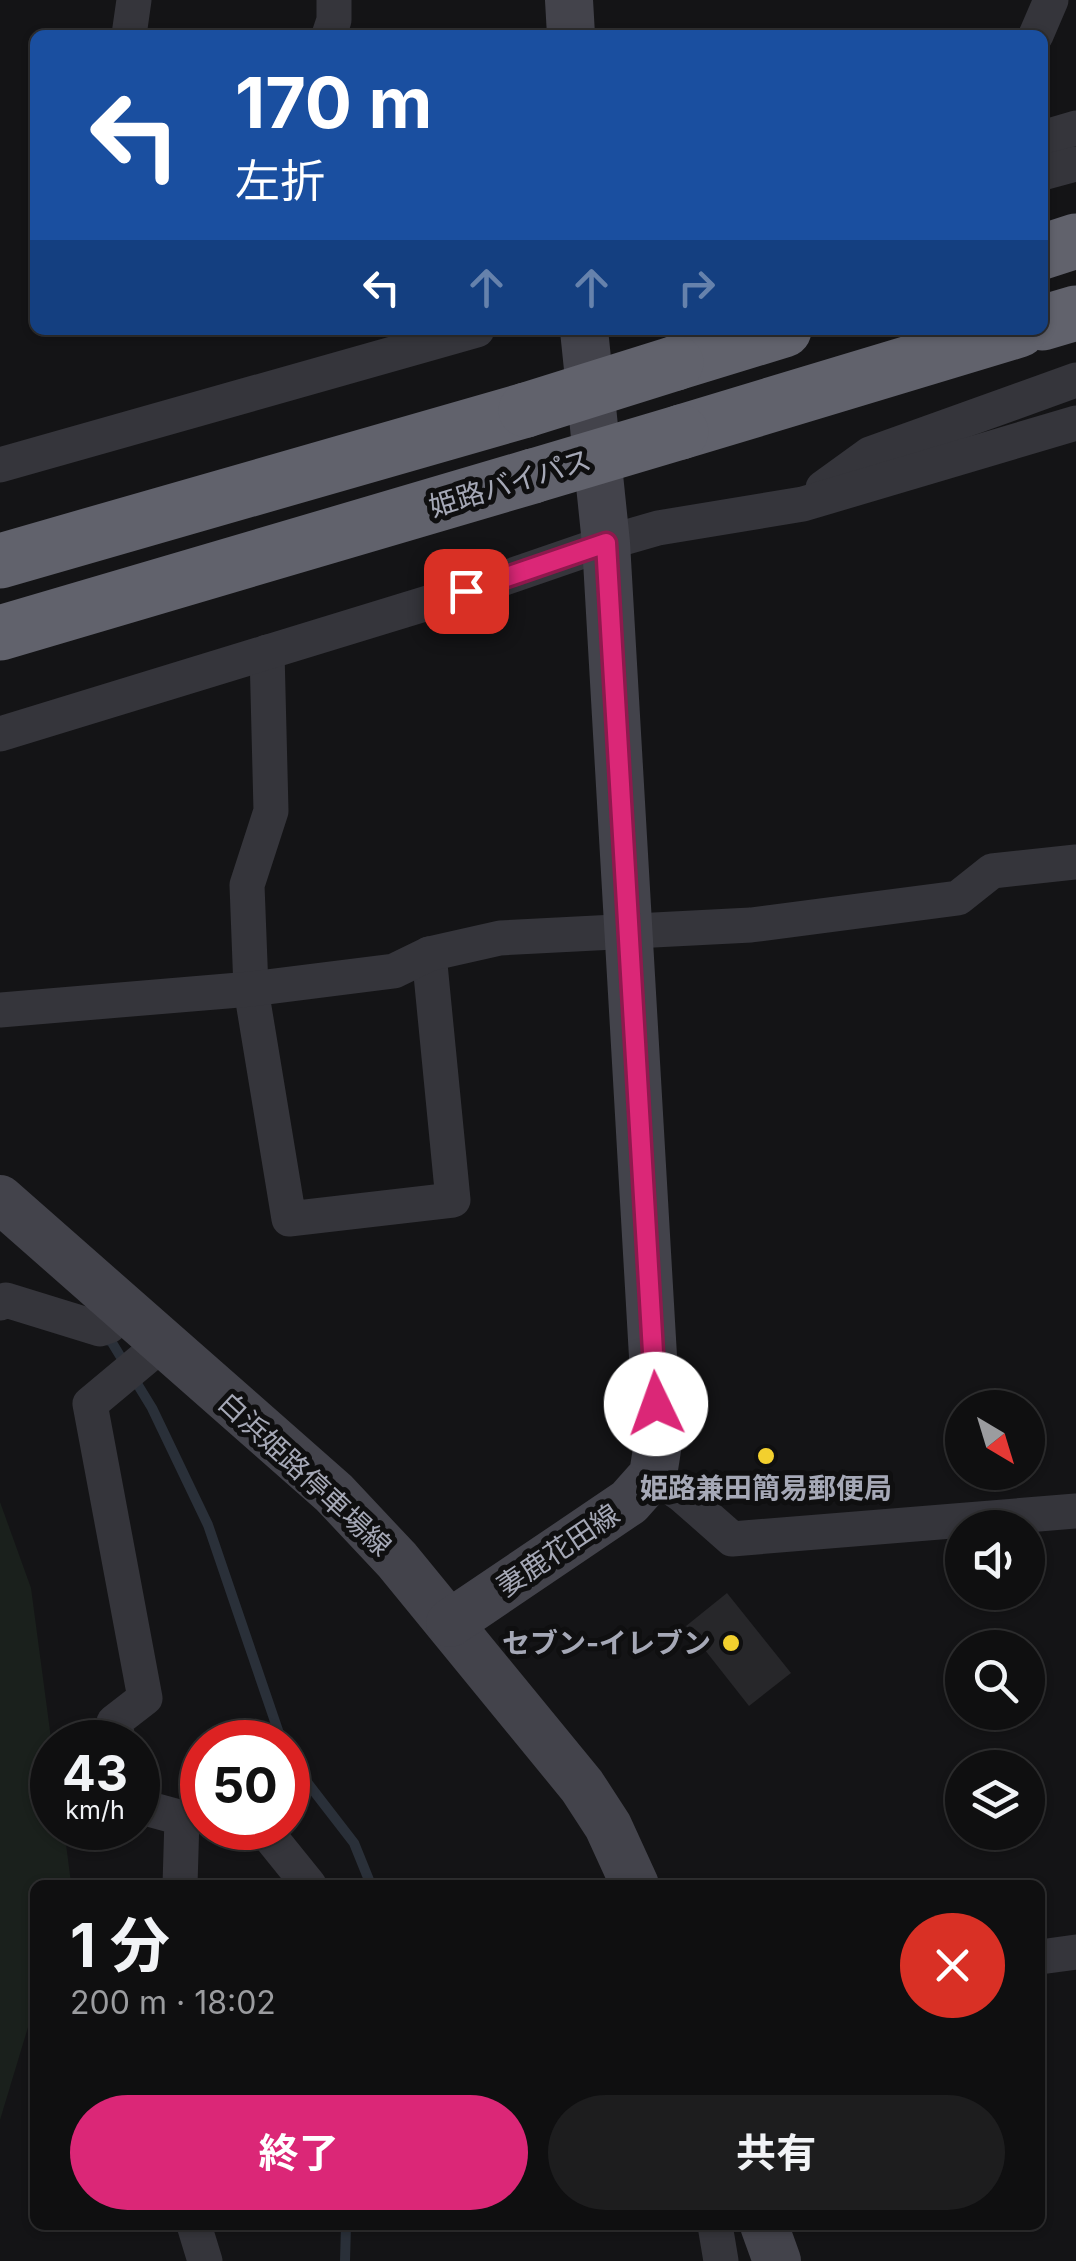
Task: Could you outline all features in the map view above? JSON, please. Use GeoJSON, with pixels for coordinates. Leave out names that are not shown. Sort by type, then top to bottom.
{"type":"FeatureCollection","features":[{"type":"Feature","properties":{"kind":"highway"},"geometry":{"type":"LineString","coordinates":[[1048,250],[1076,242]]}},
{"type":"Feature","properties":{"kind":"highway"},"geometry":{"type":"LineString","coordinates":[[1048,321],[1076,313]]}},
{"type":"Feature","properties":{"kind":"highway"},"geometry":{"type":"LineString","coordinates":[[0,560],[526,410],[768,335]]}},
{"type":"Feature","properties":{"kind":"highway","name":"姫路バイパス"},"geometry":{"type":"LineString","coordinates":[[0,633],[1002,335]]}},
{"type":"Feature","properties":{"kind":"main road"},"geometry":{"type":"LineString","coordinates":[[569,0],[571,30]]}},
{"type":"Feature","properties":{"kind":"main road"},"geometry":{"type":"LineString","coordinates":[[585,335],[606,543],[631,932],[658,1443],[653,1475]]}},
{"type":"Feature","properties":{"kind":"main road","name":"白浜姫路停車場線"},"geometry":{"type":"LineString","coordinates":[[0,1199],[125,1311],[140,1361],[334,1493],[398,1560],[582,1786],[608,1826],[633,1880]]}},
{"type":"Feature","properties":{"kind":"main road","name":"妻鹿花田線"},"geometry":{"type":"LineString","coordinates":[[450,1622],[629,1502],[653,1475]]}},
{"type":"Feature","properties":{"kind":"main road"},"geometry":{"type":"LineString","coordinates":[[766,2230],[777,2261]]}},
{"type":"Feature","properties":{"kind":"street"},"geometry":{"type":"LineString","coordinates":[[131,30],[134,0]]}},
{"type":"Feature","properties":{"kind":"street"},"geometry":{"type":"LineString","coordinates":[[332,18],[363,0]]}},
{"type":"Feature","properties":{"kind":"street"},"geometry":{"type":"LineString","coordinates":[[1038,30],[1051,0]]}},
{"type":"Feature","properties":{"kind":"street"},"geometry":{"type":"LineString","coordinates":[[1048,136],[1076,128]]}},
{"type":"Feature","properties":{"kind":"street"},"geometry":{"type":"LineString","coordinates":[[1048,171],[1076,164]]}},
{"type":"Feature","properties":{"kind":"street"},"geometry":{"type":"LineString","coordinates":[[0,466],[459,335]]}},
{"type":"Feature","properties":{"kind":"street"},"geometry":{"type":"LineString","coordinates":[[803,504],[870,454],[1076,380]]}},
{"type":"Feature","properties":{"kind":"street"},"geometry":{"type":"LineString","coordinates":[[0,734],[466,591],[606,543],[658,528],[803,504],[1076,423]]}},
{"type":"Feature","properties":{"kind":"street"},"geometry":{"type":"LineString","coordinates":[[267,652],[271,811],[247,885],[251,989],[289,1219],[453,1200],[429,954]]}},
{"type":"Feature","properties":{"kind":"street"},"geometry":{"type":"LineString","coordinates":[[0,1010],[251,989],[394,970],[429,954],[500,938],[751,924],[958,898],[992,871],[1076,862]]}},
{"type":"Feature","properties":{"kind":"street"},"geometry":{"type":"LineString","coordinates":[[3,1301],[100,1329],[125,1311]]}},
{"type":"Feature","properties":{"kind":"street"},"geometry":{"type":"LineString","coordinates":[[117,1720],[146,1698],[90,1404],[140,1361]]}},
{"type":"Feature","properties":{"kind":"street"},"geometry":{"type":"LineString","coordinates":[[653,1475],[732,1539],[1075,1511],[1076,1522]]}},
{"type":"Feature","properties":{"kind":"street"},"geometry":{"type":"LineString","coordinates":[[181,1880],[186,1850]]}},
{"type":"Feature","properties":{"kind":"street"},"geometry":{"type":"LineString","coordinates":[[281,1850],[306,1880]]}},
{"type":"Feature","properties":{"kind":"street"},"geometry":{"type":"LineString","coordinates":[[1045,1957],[1076,1952]]}},
{"type":"Feature","properties":{"kind":"street"},"geometry":{"type":"LineString","coordinates":[[196,2230],[205,2261]]}},
{"type":"Feature","properties":{"kind":"street"},"geometry":{"type":"LineString","coordinates":[[716,2230],[721,2261]]}},
{"type":"Feature","properties":{"kind":"shaded area"},"geometry":{"type":"Polygon","coordinates":[[[0,1502],[31,1588],[49,1720],[30,1720],[30,1850],[67,1850],[71,1880],[30,1880],[30,2021],[0,2120],[0,1502]]]}},
{"type":"Feature","properties":{"kind":"building"},"geometry":{"type":"Polygon","coordinates":[[[727,1593],[791,1673],[749,1706],[686,1626],[727,1593]]]}},
{"type":"Feature","properties":{"kind":"waterway"},"geometry":{"type":"LineString","coordinates":[[102,1339],[111,1341],[152,1408],[208,1525],[274,1720]]}},
{"type":"Feature","properties":{"kind":"waterway"},"geometry":{"type":"LineString","coordinates":[[310,1786],[354,1843],[369,1880]]}},
{"type":"Feature","properties":{"kind":"waterway"},"geometry":{"type":"LineString","coordinates":[[345,2261],[346,2230]]}},
{"type":"Feature","properties":{"kind":"place","name":"姫路兼田簡易郵便局"},"geometry":{"type":"Point","coordinates":[766,1456]}},
{"type":"Feature","properties":{"kind":"place","name":"セブン-イレブン"},"geometry":{"type":"Point","coordinates":[731,1643]}},
{"type":"Feature","properties":{"kind":"route"},"geometry":{"type":"LineString","coordinates":[[466,591],[606,543],[656,1404]]}}]}
